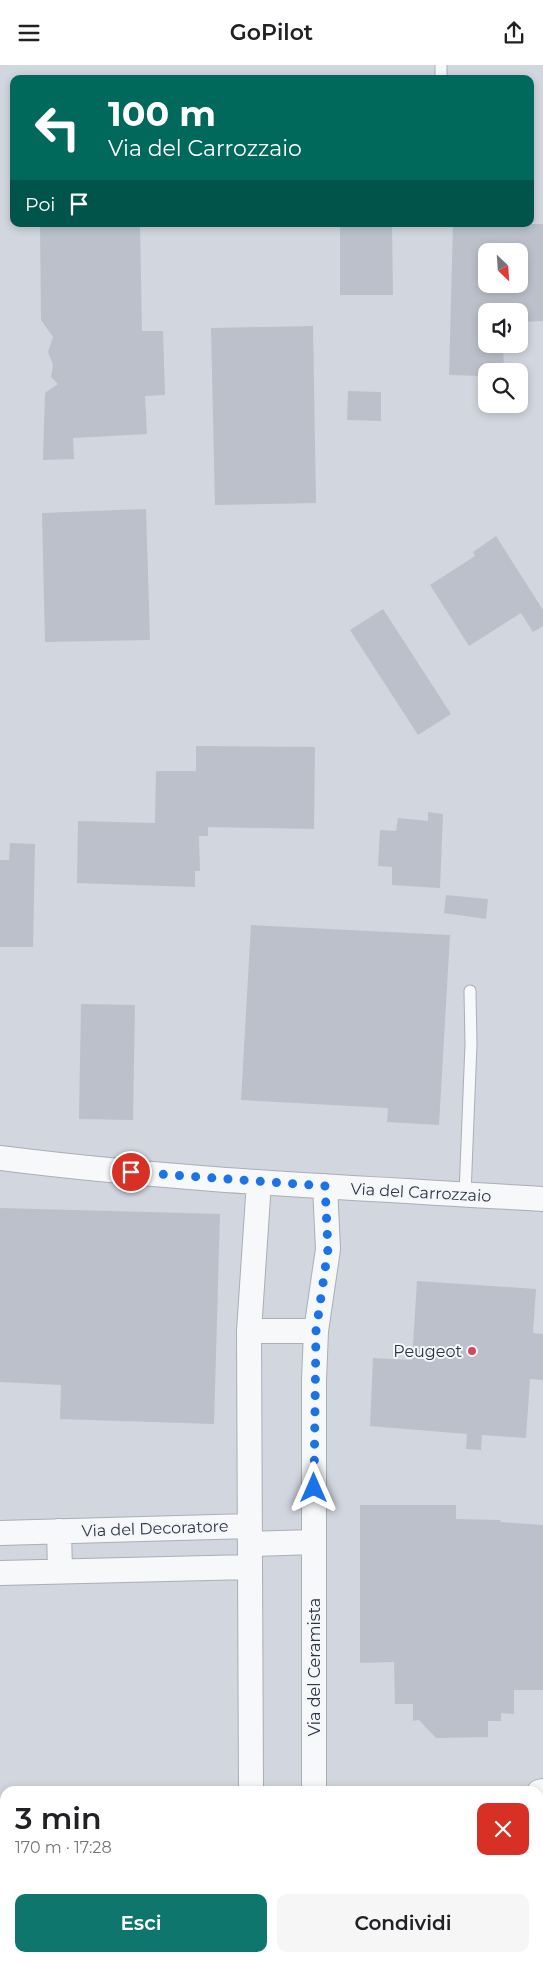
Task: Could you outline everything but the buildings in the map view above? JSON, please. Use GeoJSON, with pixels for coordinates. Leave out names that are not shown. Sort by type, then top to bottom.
{"type":"FeatureCollection","features":[{"type":"Feature","properties":{"kind":"street","name":"Via del Carrozzaio"},"geometry":{"type":"LineString","coordinates":[[0,1158],[73,1167],[259,1182],[543,1199]]}},
{"type":"Feature","properties":{"kind":"street"},"geometry":{"type":"LineString","coordinates":[[251,1786],[249,1331],[259,1182]]}},
{"type":"Feature","properties":{"kind":"street","name":"Via del Ceramista"},"geometry":{"type":"LineString","coordinates":[[314,1786],[316,1331],[328,1249],[325,1186]]}},
{"type":"Feature","properties":{"kind":"street"},"geometry":{"type":"LineString","coordinates":[[249,1331],[316,1331]]}},
{"type":"Feature","properties":{"kind":"street","name":"Via del Decoratore"},"geometry":{"type":"LineString","coordinates":[[0,1533],[59,1531],[250,1535]]}},
{"type":"Feature","properties":{"kind":"street","name":"Via del Decoratore"},"geometry":{"type":"LineString","coordinates":[[59,1531],[60,1571]]}},
{"type":"Feature","properties":{"kind":"street"},"geometry":{"type":"LineString","coordinates":[[250,1535],[314,1542]]}},
{"type":"Feature","properties":{"kind":"street"},"geometry":{"type":"LineString","coordinates":[[0,1573],[250,1567]]}},
{"type":"Feature","properties":{"kind":"lane"},"geometry":{"type":"LineString","coordinates":[[465,1194],[471,1044],[470,991]]}},
{"type":"Feature","properties":{"kind":"shaded area"},"geometry":{"type":"Polygon","coordinates":[[[0,65],[543,65],[543,1786],[0,1786],[0,65]]]}},
{"type":"Feature","properties":{"kind":"place","name":"Peugeot"},"geometry":{"type":"Point","coordinates":[472,1351]}},
{"type":"Feature","properties":{"kind":"route"},"geometry":{"type":"LineString","coordinates":[[131,1172],[227,1181],[325,1186],[328,1249],[316,1331],[314,1488]]}}]}
